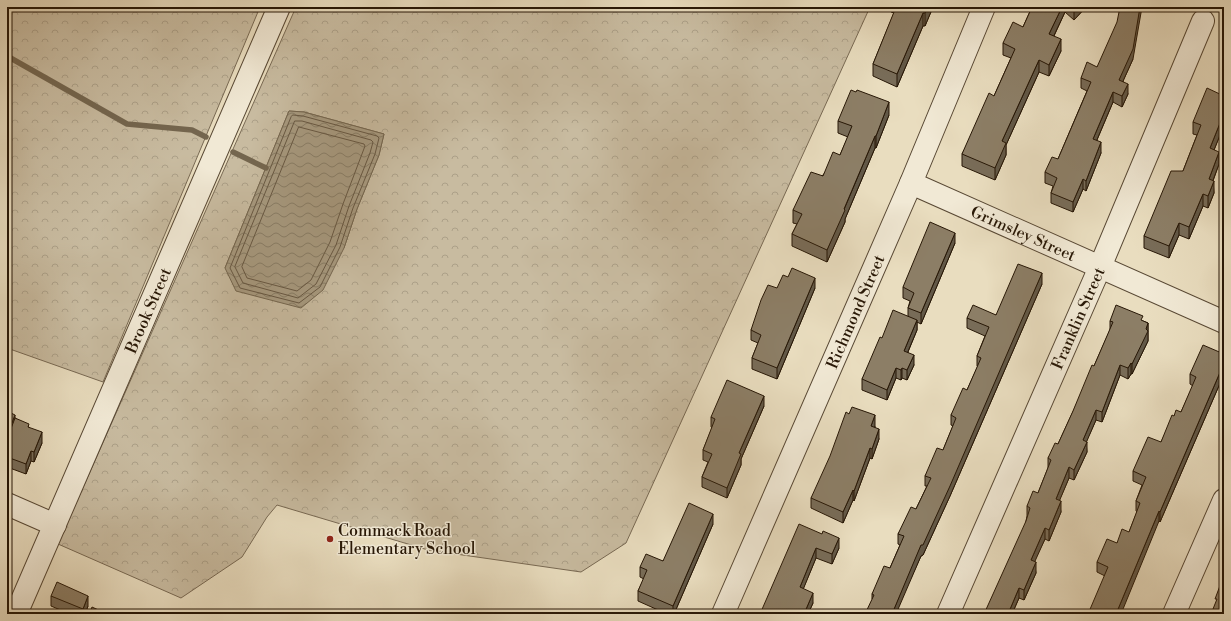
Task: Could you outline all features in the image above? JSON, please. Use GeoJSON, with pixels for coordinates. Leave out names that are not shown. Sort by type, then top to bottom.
{"type":"FeatureCollection","features":[{"type":"Feature","properties":{"kind":"street","name":"Brook Street"},"geometry":{"type":"LineString","coordinates":[[16,614],[279,7]]}},
{"type":"Feature","properties":{"kind":"street","name":"Richmond Street"},"geometry":{"type":"LineString","coordinates":[[723,614],[911,183],[984,7]]}},
{"type":"Feature","properties":{"kind":"street","name":"Franklin Street"},"geometry":{"type":"LineString","coordinates":[[948,614],[1100,267],[1203,21]]}},
{"type":"Feature","properties":{"kind":"street","name":"Grimsley Street"},"geometry":{"type":"LineString","coordinates":[[911,183],[1224,322]]}},
{"type":"Feature","properties":{"kind":"street"},"geometry":{"type":"LineString","coordinates":[[1174,614],[1224,500]]}},
{"type":"Feature","properties":{"kind":"street"},"geometry":{"type":"LineString","coordinates":[[7,504],[55,525]]}},
{"type":"Feature","properties":{"kind":"green space"},"geometry":{"type":"Polygon","coordinates":[[[7,7],[260,7],[103,382],[7,348],[7,7]]]}},
{"type":"Feature","properties":{"kind":"green space"},"geometry":{"type":"Polygon","coordinates":[[[296,7],[870,7],[626,543],[581,572],[428,550],[277,505],[267,517],[242,557],[181,598],[58,544],[296,7]],[[289,111],[225,268],[344,248],[357,209],[379,155],[384,134],[304,112],[289,111]]]}},
{"type":"Feature","properties":{"kind":"water"},"geometry":{"type":"Polygon","coordinates":[[[289,111],[304,112],[384,134],[379,155],[357,209],[344,248],[323,290],[301,308],[236,291],[225,268],[289,111]]]}},
{"type":"Feature","properties":{"kind":"building"},"geometry":{"type":"Polygon","coordinates":[[[896,7],[927,7],[897,74],[873,64],[896,7]]]}},
{"type":"Feature","properties":{"kind":"building"},"geometry":{"type":"Polygon","coordinates":[[[1032,7],[1062,7],[1049,34],[1061,39],[1049,65],[1039,60],[1002,141],[1006,143],[995,168],[962,154],[989,93],[994,96],[1015,49],[1003,43],[1013,22],[1023,27],[1032,7]]]}},
{"type":"Feature","properties":{"kind":"building"},"geometry":{"type":"Polygon","coordinates":[[[1120,7],[1140,7],[1133,49],[1119,80],[1128,84],[1122,96],[1113,92],[1093,139],[1101,142],[1086,181],[1083,179],[1073,202],[1051,193],[1057,178],[1045,172],[1052,157],[1058,159],[1091,82],[1081,78],[1087,62],[1097,67],[1117,22],[1120,7]]]}},
{"type":"Feature","properties":{"kind":"building"},"geometry":{"type":"Polygon","coordinates":[[[1207,88],[1224,96],[1224,113],[1210,148],[1219,152],[1209,179],[1214,181],[1208,196],[1203,194],[1189,227],[1179,223],[1169,246],[1144,236],[1171,171],[1183,171],[1201,125],[1193,122],[1207,88]]]}},
{"type":"Feature","properties":{"kind":"building"},"geometry":{"type":"Polygon","coordinates":[[[851,90],[856,92],[857,90],[889,102],[827,250],[792,234],[802,214],[793,210],[811,172],[823,176],[833,152],[840,155],[852,126],[838,121],[851,90]]]}},
{"type":"Feature","properties":{"kind":"building"},"geometry":{"type":"Polygon","coordinates":[[[930,222],[955,233],[921,313],[908,308],[914,293],[903,287],[930,222]]]}},
{"type":"Feature","properties":{"kind":"building"},"geometry":{"type":"Polygon","coordinates":[[[1018,264],[1042,273],[950,486],[923,545],[921,545],[892,614],[865,614],[874,595],[872,594],[884,566],[890,568],[904,536],[898,534],[911,507],[916,509],[931,478],[925,476],[937,448],[943,450],[956,418],[951,415],[963,388],[967,390],[981,358],[977,356],[989,327],[967,318],[973,305],[996,315],[1018,264]]]}},
{"type":"Feature","properties":{"kind":"building"},"geometry":{"type":"Polygon","coordinates":[[[792,268],[815,278],[777,368],[752,358],[761,335],[751,330],[761,300],[768,285],[777,288],[783,275],[788,277],[792,268]]]}},
{"type":"Feature","properties":{"kind":"building"},"geometry":{"type":"Polygon","coordinates":[[[1116,305],[1143,316],[1141,320],[1148,323],[1146,329],[1148,331],[1132,364],[1131,363],[1128,368],[1120,365],[1102,412],[1096,410],[1083,440],[1087,442],[1074,470],[1069,467],[1056,499],[1061,501],[1049,530],[1045,528],[1031,560],[1036,562],[1024,590],[1019,588],[1008,614],[984,614],[1026,521],[1030,508],[1027,506],[1033,491],[1038,493],[1051,460],[1048,458],[1055,443],[1058,444],[1092,365],[1094,366],[1113,322],[1110,321],[1116,305]]]}},
{"type":"Feature","properties":{"kind":"building"},"geometry":{"type":"Polygon","coordinates":[[[893,310],[917,320],[904,351],[914,355],[907,370],[896,368],[887,390],[862,379],[880,337],[882,338],[893,310]]]}},
{"type":"Feature","properties":{"kind":"building"},"geometry":{"type":"Polygon","coordinates":[[[1203,345],[1224,354],[1224,363],[1160,512],[1159,511],[1116,614],[1088,614],[1108,567],[1097,562],[1107,539],[1117,543],[1122,529],[1129,532],[1140,503],[1136,501],[1146,477],[1133,471],[1148,437],[1161,442],[1172,415],[1174,416],[1176,410],[1181,412],[1196,377],[1190,374],[1203,345]]]}},
{"type":"Feature","properties":{"kind":"building"},"geometry":{"type":"Polygon","coordinates":[[[727,380],[764,396],[739,453],[741,454],[727,488],[702,477],[712,454],[703,450],[715,419],[711,417],[727,380]]]}},
{"type":"Feature","properties":{"kind":"building"},"geometry":{"type":"Polygon","coordinates":[[[852,407],[875,415],[871,426],[879,429],[872,449],[870,448],[854,491],[853,490],[843,512],[811,498],[830,456],[846,412],[849,414],[852,407]]]}},
{"type":"Feature","properties":{"kind":"building"},"geometry":{"type":"Polygon","coordinates":[[[7,411],[15,415],[9,430],[7,429],[7,411]]]}},
{"type":"Feature","properties":{"kind":"building"},"geometry":{"type":"Polygon","coordinates":[[[15,418],[29,424],[28,427],[42,432],[34,452],[31,451],[26,464],[7,457],[7,439],[15,418]]]}},
{"type":"Feature","properties":{"kind":"building"},"geometry":{"type":"Polygon","coordinates":[[[689,503],[713,514],[673,606],[638,591],[647,570],[640,567],[646,554],[663,561],[689,503]]]}},
{"type":"Feature","properties":{"kind":"building"},"geometry":{"type":"Polygon","coordinates":[[[799,524],[822,534],[823,531],[839,538],[832,554],[816,548],[800,587],[813,593],[804,614],[792,610],[790,614],[760,614],[799,524]]]}},
{"type":"Feature","properties":{"kind":"building"},"geometry":{"type":"Polygon","coordinates":[[[1224,575],[1224,614],[1211,614],[1217,599],[1215,599],[1224,575]]]}},
{"type":"Feature","properties":{"kind":"building"},"geometry":{"type":"Polygon","coordinates":[[[57,582],[88,596],[83,609],[51,596],[57,582]]]}},
{"type":"Feature","properties":{"kind":"building"},"geometry":{"type":"Polygon","coordinates":[[[92,607],[107,614],[89,614],[92,607]]]}},
{"type":"Feature","properties":{"kind":"waterway"},"geometry":{"type":"LineString","coordinates":[[7,56],[127,124],[192,130],[206,137]]}},
{"type":"Feature","properties":{"kind":"waterway"},"geometry":{"type":"LineString","coordinates":[[233,152],[266,168]]}},
{"type":"Feature","properties":{"kind":"place","name":"Commack Road Elementary School"},"geometry":{"type":"Point","coordinates":[330,539]}}]}
